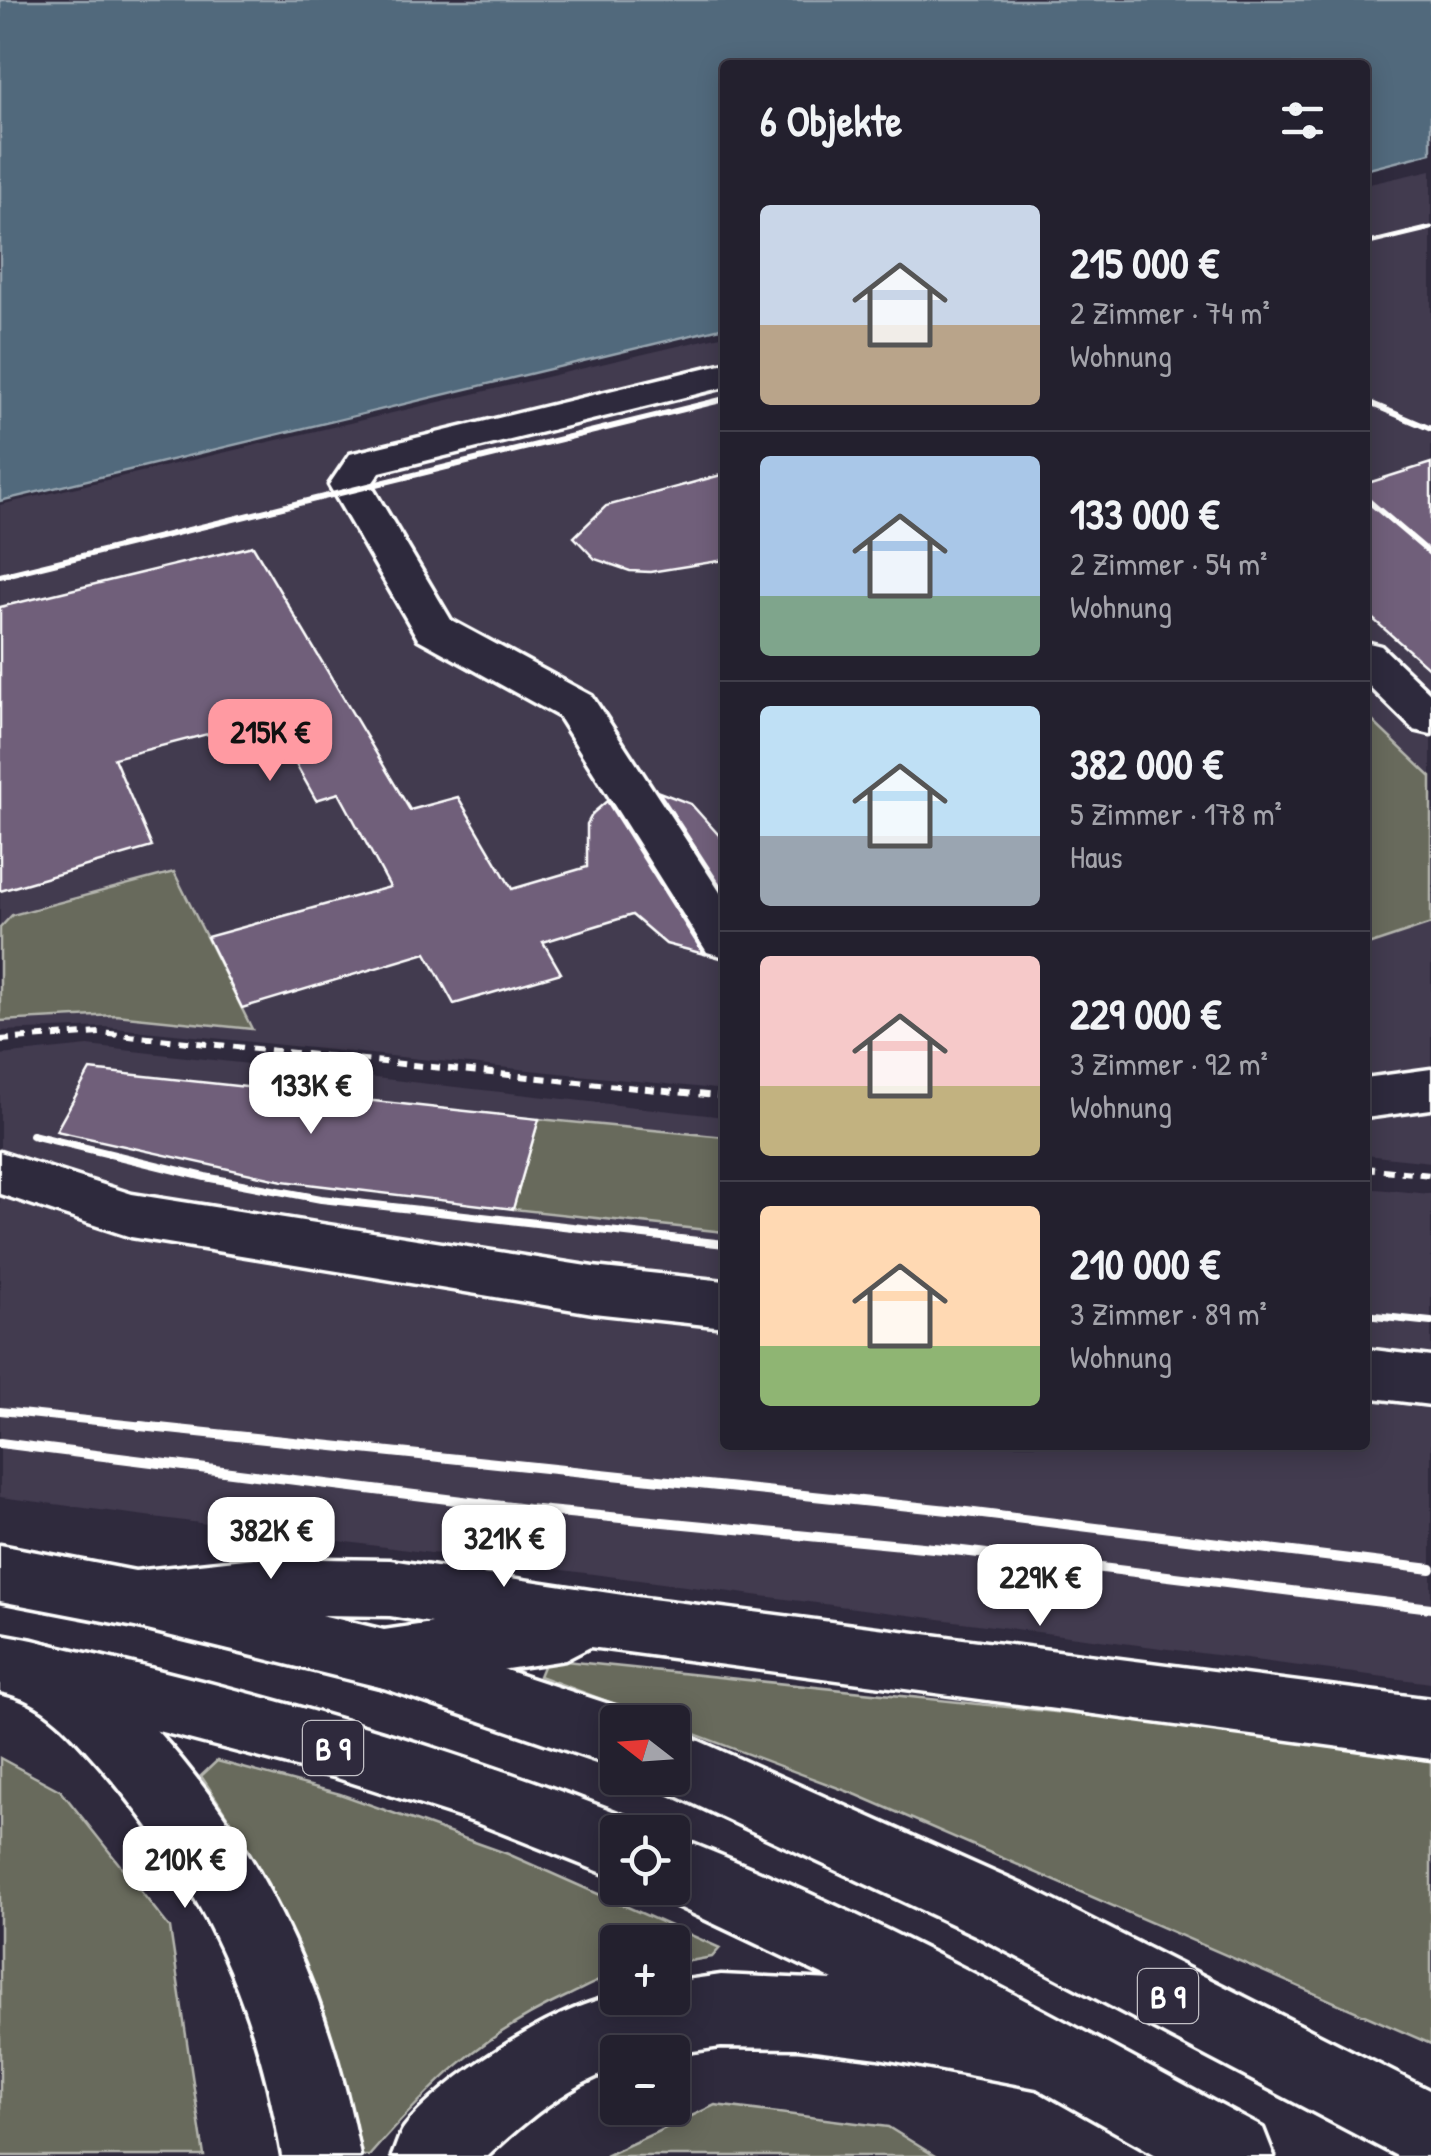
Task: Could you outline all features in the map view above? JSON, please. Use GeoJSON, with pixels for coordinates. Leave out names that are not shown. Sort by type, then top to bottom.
{"type":"FeatureCollection","features":[{"type":"Feature","properties":{"kind":"main road"},"geometry":{"type":"LineString","coordinates":[[720,376],[365,463],[350,485],[434,629],[575,706],[720,932]]}},
{"type":"Feature","properties":{"kind":"main road"},"geometry":{"type":"LineString","coordinates":[[1370,661],[1431,720]]}},
{"type":"Feature","properties":{"kind":"main road"},"geometry":{"type":"LineString","coordinates":[[1370,1097],[1431,1090]]}},
{"type":"Feature","properties":{"kind":"main road"},"geometry":{"type":"LineString","coordinates":[[0,1173],[131,1216],[593,1290],[720,1303]]}},
{"type":"Feature","properties":{"kind":"main road"},"geometry":{"type":"LineString","coordinates":[[1370,1374],[1431,1381]]}},
{"type":"Feature","properties":{"kind":"main road"},"geometry":{"type":"LineString","coordinates":[[0,1573],[135,1599],[384,1659],[600,1732]]}},
{"type":"Feature","properties":{"kind":"main road"},"geometry":{"type":"LineString","coordinates":[[135,1599],[254,1586],[390,1588],[636,1626],[1431,1729]]}},
{"type":"Feature","properties":{"kind":"main road"},"geometry":{"type":"LineString","coordinates":[[384,1659],[537,1634],[636,1626]]}},
{"type":"Feature","properties":{"kind":"main road"},"geometry":{"type":"LineString","coordinates":[[22,1667],[101,1719],[153,1774],[200,1835],[241,1905],[275,1981],[295,2044],[321,2156]]}},
{"type":"Feature","properties":{"kind":"main road","name":"B 9"},"geometry":{"type":"LineString","coordinates":[[22,1667],[197,1706],[436,1780],[600,1839]]}},
{"type":"Feature","properties":{"kind":"main road","name":"B 9"},"geometry":{"type":"LineString","coordinates":[[690,1768],[1001,1912],[1431,2132]]}},
{"type":"Feature","properties":{"kind":"main road"},"geometry":{"type":"LineString","coordinates":[[690,1877],[738,1897],[1049,2054],[1235,2156]]}},
{"type":"Feature","properties":{"kind":"main road"},"geometry":{"type":"LineString","coordinates":[[431,2156],[480,2107],[536,2067],[597,2037],[660,2017],[710,2010],[846,2015],[1049,2054]]}},
{"type":"Feature","properties":{"kind":"path"},"geometry":{"type":"LineString","coordinates":[[0,1040],[100,1034],[720,1096]]}},
{"type":"Feature","properties":{"kind":"path"},"geometry":{"type":"LineString","coordinates":[[1370,1169],[1431,1175]]}},
{"type":"Feature","properties":{"kind":"shaded area"},"geometry":{"type":"Polygon","coordinates":[[[1431,170],[1431,1162],[1370,1156],[1370,184],[1431,170]]]}},
{"type":"Feature","properties":{"kind":"shaded area"},"geometry":{"type":"Polygon","coordinates":[[[720,336],[720,1089],[105,1027],[0,1031],[0,505],[720,336]]]}},
{"type":"Feature","properties":{"kind":"shaded area"},"geometry":{"type":"Polygon","coordinates":[[[88,1046],[720,1116],[720,1450],[1370,1450],[1370,1188],[1431,1194],[1431,1683],[0,1497],[0,1055],[88,1046]]]}},
{"type":"Feature","properties":{"kind":"green space"},"geometry":{"type":"Polygon","coordinates":[[[1370,719],[1431,777],[1431,924],[1370,944],[1370,719]]]}},
{"type":"Feature","properties":{"kind":"green space"},"geometry":{"type":"Polygon","coordinates":[[[174,872],[252,1029],[116,1015],[0,1021],[0,928],[12,915],[174,872]]]}},
{"type":"Feature","properties":{"kind":"green space"},"geometry":{"type":"Polygon","coordinates":[[[539,1119],[720,1137],[720,1231],[513,1209],[539,1119]]]}},
{"type":"Feature","properties":{"kind":"green space"},"geometry":{"type":"Polygon","coordinates":[[[546,1659],[1131,1720],[1431,1761],[1431,2044],[857,1795],[690,1732],[690,1705],[617,1705],[539,1676],[546,1659]]]}},
{"type":"Feature","properties":{"kind":"green space"},"geometry":{"type":"Polygon","coordinates":[[[0,1758],[61,1791],[170,1928],[204,2156],[0,2156],[0,1758]]]}},
{"type":"Feature","properties":{"kind":"green space"},"geometry":{"type":"Polygon","coordinates":[[[217,1761],[340,1794],[508,1854],[600,1895],[600,1905],[623,1905],[668,1925],[600,1925],[600,1980],[507,2028],[458,2064],[369,2156],[336,2156],[322,2050],[300,1959],[263,1878],[201,1776],[217,1761]]]}},
{"type":"Feature","properties":{"kind":"green space"},"geometry":{"type":"Polygon","coordinates":[[[690,1935],[720,1948],[712,1957],[690,1961],[690,1935]]]}},
{"type":"Feature","properties":{"kind":"green space"},"geometry":{"type":"Polygon","coordinates":[[[715,2105],[888,2127],[935,2156],[605,2156],[672,2125],[690,2125],[690,2117],[715,2105]]]}},
{"type":"Feature","properties":{"kind":"water"},"geometry":{"type":"Polygon","coordinates":[[[0,0],[1431,0],[1431,153],[1370,169],[1370,60],[720,60],[720,328],[0,501],[0,0]]]}},
{"type":"Feature","properties":{"kind":"building"},"geometry":{"type":"Polygon","coordinates":[[[1431,463],[1431,670],[1370,616],[1370,482],[1431,463]]]}},
{"type":"Feature","properties":{"kind":"building"},"geometry":{"type":"Polygon","coordinates":[[[720,475],[720,561],[650,572],[630,571],[595,559],[574,537],[606,506],[720,475]]]}},
{"type":"Feature","properties":{"kind":"building"},"geometry":{"type":"Polygon","coordinates":[[[253,546],[410,810],[458,797],[512,889],[587,867],[587,824],[607,801],[704,954],[666,944],[632,915],[543,942],[561,973],[454,1004],[426,953],[242,1008],[207,937],[390,887],[339,793],[316,800],[270,718],[114,758],[152,847],[0,891],[0,607],[253,546]]]}},
{"type":"Feature","properties":{"kind":"building"},"geometry":{"type":"Polygon","coordinates":[[[659,792],[691,804],[720,836],[720,885],[659,792]]]}},
{"type":"Feature","properties":{"kind":"building"},"geometry":{"type":"Polygon","coordinates":[[[90,1070],[539,1119],[513,1209],[283,1181],[56,1131],[90,1070]]]}},
{"type":"Feature","properties":{"kind":"railway"},"geometry":{"type":"LineString","coordinates":[[1370,243],[1431,228]]}},
{"type":"Feature","properties":{"kind":"railway"},"geometry":{"type":"LineString","coordinates":[[0,576],[720,400]]}},
{"type":"Feature","properties":{"kind":"railway"},"geometry":{"type":"LineString","coordinates":[[1370,403],[1431,429]]}},
{"type":"Feature","properties":{"kind":"railway"},"geometry":{"type":"LineString","coordinates":[[1370,502],[1431,554]]}},
{"type":"Feature","properties":{"kind":"railway"},"geometry":{"type":"LineString","coordinates":[[32,1135],[205,1177],[321,1199],[720,1243]]}},
{"type":"Feature","properties":{"kind":"railway"},"geometry":{"type":"LineString","coordinates":[[1370,1316],[1431,1322]]}},
{"type":"Feature","properties":{"kind":"railway"},"geometry":{"type":"LineString","coordinates":[[0,1411],[164,1428]]}},
{"type":"Feature","properties":{"kind":"railway"},"geometry":{"type":"LineString","coordinates":[[140,1426],[958,1511],[1431,1569]]}},
{"type":"Feature","properties":{"kind":"railway"},"geometry":{"type":"LineString","coordinates":[[0,1443],[527,1509],[954,1550],[1431,1608]]}}]}
